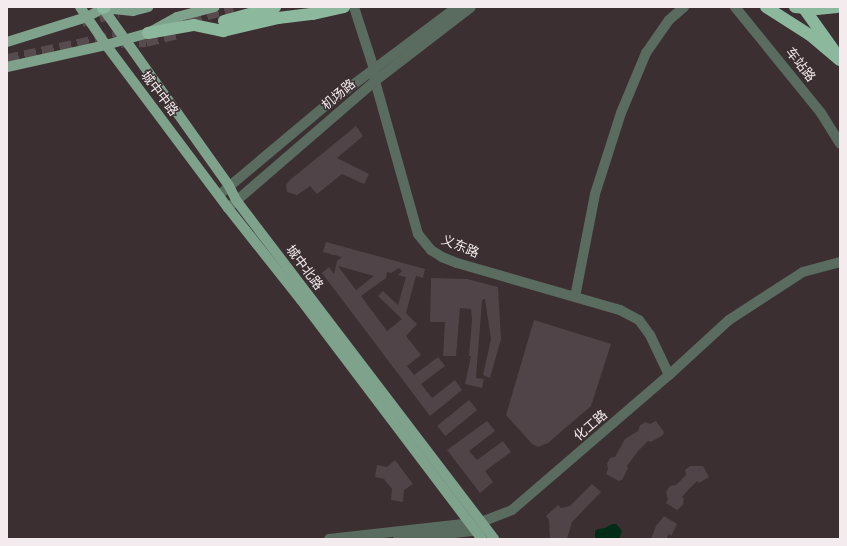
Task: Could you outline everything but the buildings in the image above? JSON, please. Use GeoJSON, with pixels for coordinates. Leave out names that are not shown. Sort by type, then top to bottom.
{"type":"FeatureCollection","features":[{"type":"Feature","properties":{"kind":"highway"},"geometry":{"type":"LineString","coordinates":[[224,21],[277,12],[293,11],[310,7]]}},
{"type":"Feature","properties":{"kind":"highway"},"geometry":{"type":"LineString","coordinates":[[148,33],[194,25],[224,31],[277,12],[313,14],[344,7]]}},
{"type":"Feature","properties":{"kind":"highway"},"geometry":{"type":"LineString","coordinates":[[766,7],[804,31],[840,60]]}},
{"type":"Feature","properties":{"kind":"highway"},"geometry":{"type":"LineString","coordinates":[[795,7],[817,9],[837,7]]}},
{"type":"Feature","properties":{"kind":"highway"},"geometry":{"type":"LineString","coordinates":[[804,7],[840,60]]}},
{"type":"Feature","properties":{"kind":"main road","name":"城中中路"},"geometry":{"type":"LineString","coordinates":[[80,7],[106,45],[219,195]]}},
{"type":"Feature","properties":{"kind":"main road"},"geometry":{"type":"LineString","coordinates":[[7,42],[87,17],[103,7],[133,11],[148,7]]}},
{"type":"Feature","properties":{"kind":"main road","name":"城中北路"},"geometry":{"type":"LineString","coordinates":[[103,7],[228,186],[236,200],[479,529]]}},
{"type":"Feature","properties":{"kind":"main road"},"geometry":{"type":"LineString","coordinates":[[7,68],[106,45],[148,33],[177,17],[215,7]]}},
{"type":"Feature","properties":{"kind":"main road","name":"城中北路"},"geometry":{"type":"LineString","coordinates":[[219,195],[479,529],[494,539]]}},
{"type":"Feature","properties":{"kind":"street","name":"义东路"},"geometry":{"type":"LineString","coordinates":[[354,7],[374,69],[375,81],[418,234],[431,250],[442,257],[457,263],[620,310],[639,320],[650,335],[669,375]]}},
{"type":"Feature","properties":{"kind":"street","name":"机场路"},"geometry":{"type":"LineString","coordinates":[[219,195],[330,102],[457,7]]}},
{"type":"Feature","properties":{"kind":"street","name":"机场路"},"geometry":{"type":"LineString","coordinates":[[228,208],[375,81],[471,7]]}},
{"type":"Feature","properties":{"kind":"street"},"geometry":{"type":"LineString","coordinates":[[575,298],[595,194],[621,113],[646,53],[669,20],[684,7]]}},
{"type":"Feature","properties":{"kind":"street","name":"车站路"},"geometry":{"type":"LineString","coordinates":[[735,7],[821,113],[840,144]]}},
{"type":"Feature","properties":{"kind":"street","name":"化工路"},"geometry":{"type":"LineString","coordinates":[[398,539],[479,529],[512,510],[669,375],[729,320],[802,272],[840,262]]}},
{"type":"Feature","properties":{"kind":"street","name":"化工路"},"geometry":{"type":"LineString","coordinates":[[329,539],[479,529]]}},
{"type":"Feature","properties":{"kind":"shaded area"},"geometry":{"type":"Polygon","coordinates":[[[612,524],[616,524],[622,531],[619,539],[595,539],[595,531],[612,524]]]}},
{"type":"Feature","properties":{"kind":"tunnel"},"geometry":{"type":"LineString","coordinates":[[172,24],[233,7]]}},
{"type":"Feature","properties":{"kind":"tunnel"},"geometry":{"type":"LineString","coordinates":[[82,21],[118,12]]}},
{"type":"Feature","properties":{"kind":"tunnel"},"geometry":{"type":"LineString","coordinates":[[121,42],[146,41],[178,33]]}},
{"type":"Feature","properties":{"kind":"tunnel"},"geometry":{"type":"LineString","coordinates":[[7,60],[129,34]]}}]}
